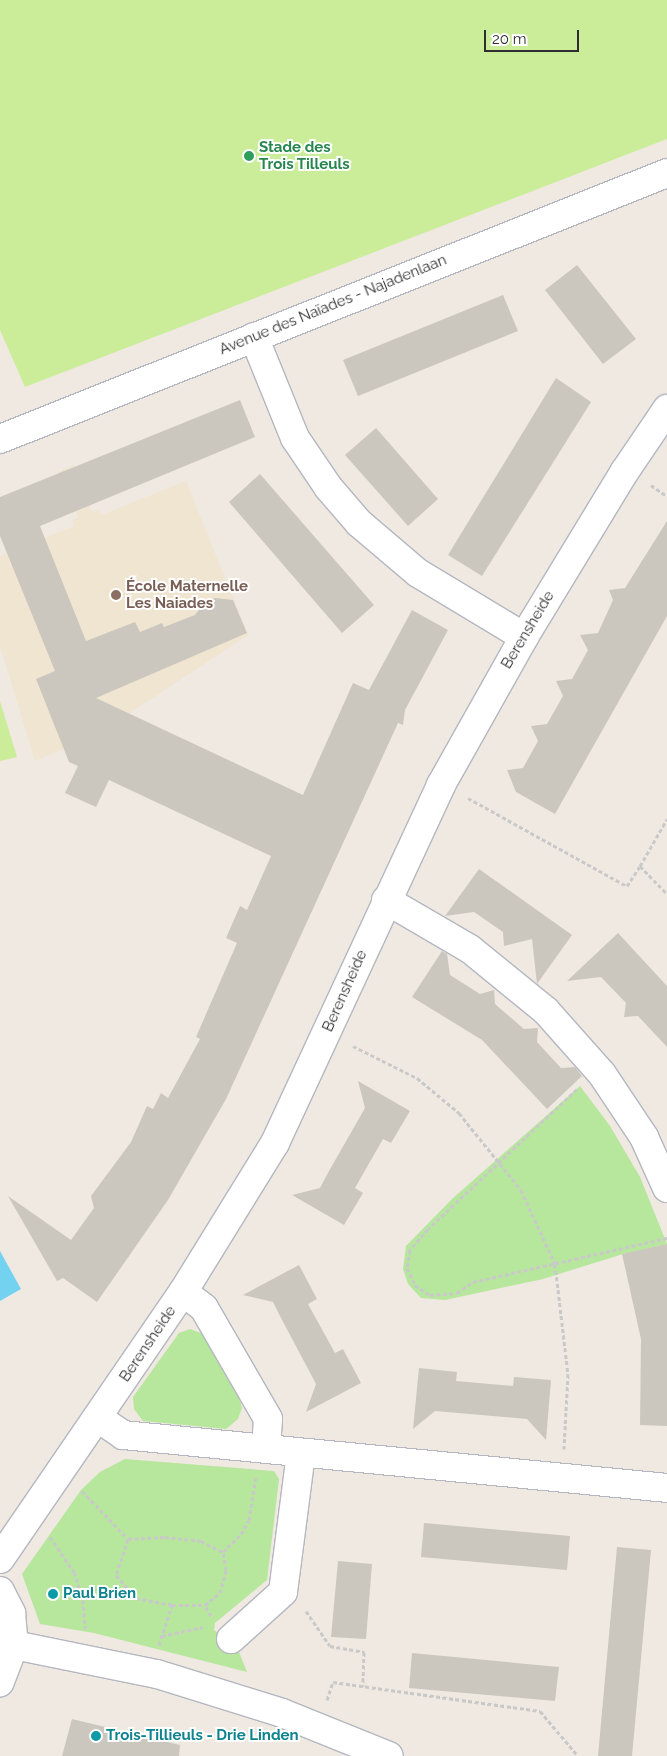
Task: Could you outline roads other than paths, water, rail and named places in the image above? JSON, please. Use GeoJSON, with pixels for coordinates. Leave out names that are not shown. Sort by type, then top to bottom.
{"type":"FeatureCollection","features":[{"type":"Feature","properties":{"kind":"street","name":"Avenue des Naïades - Najadenlaan"},"geometry":{"type":"LineString","coordinates":[[0,439],[667,173]]}},
{"type":"Feature","properties":{"kind":"street"},"geometry":{"type":"LineString","coordinates":[[254,337],[295,438],[328,487],[359,523],[418,573],[524,637]]}},
{"type":"Feature","properties":{"kind":"street","name":"Berensheide"},"geometry":{"type":"LineString","coordinates":[[0,1559],[183,1292],[275,1143],[440,785],[524,637],[625,471],[667,409]]}},
{"type":"Feature","properties":{"kind":"street"},"geometry":{"type":"LineString","coordinates":[[386,900],[470,949],[546,1011],[602,1074],[644,1137],[667,1188]]}},
{"type":"Feature","properties":{"kind":"street"},"geometry":{"type":"LineString","coordinates":[[183,1292],[204,1308],[268,1419],[261,1460]]}},
{"type":"Feature","properties":{"kind":"street"},"geometry":{"type":"LineString","coordinates":[[98,1418],[123,1436],[261,1460],[301,1453],[667,1488]]}},
{"type":"Feature","properties":{"kind":"street"},"geometry":{"type":"LineString","coordinates":[[218,1629],[283,1592],[301,1453]]}},
{"type":"Feature","properties":{"kind":"street"},"geometry":{"type":"LineString","coordinates":[[0,1591],[11,1613],[14,1645],[0,1682]]}},
{"type":"Feature","properties":{"kind":"street"},"geometry":{"type":"LineString","coordinates":[[14,1645],[157,1674],[282,1713],[390,1756]]}},
{"type":"Feature","properties":{"kind":"water"},"geometry":{"type":"Polygon","coordinates":[[[0,1251],[21,1289],[0,1301],[0,1251]]]}},
{"type":"Feature","properties":{"kind":"place","name":"Stade des Trois Tilleuls"},"geometry":{"type":"Point","coordinates":[249,156]}},
{"type":"Feature","properties":{"kind":"place","name":"École Maternelle Les Naiades"},"geometry":{"type":"Point","coordinates":[116,595]}},
{"type":"Feature","properties":{"kind":"place","name":"Paul Brien"},"geometry":{"type":"Point","coordinates":[53,1594]}},
{"type":"Feature","properties":{"kind":"place","name":"Trois-Tillieuls - Drie Linden"},"geometry":{"type":"Point","coordinates":[96,1736]}}]}
